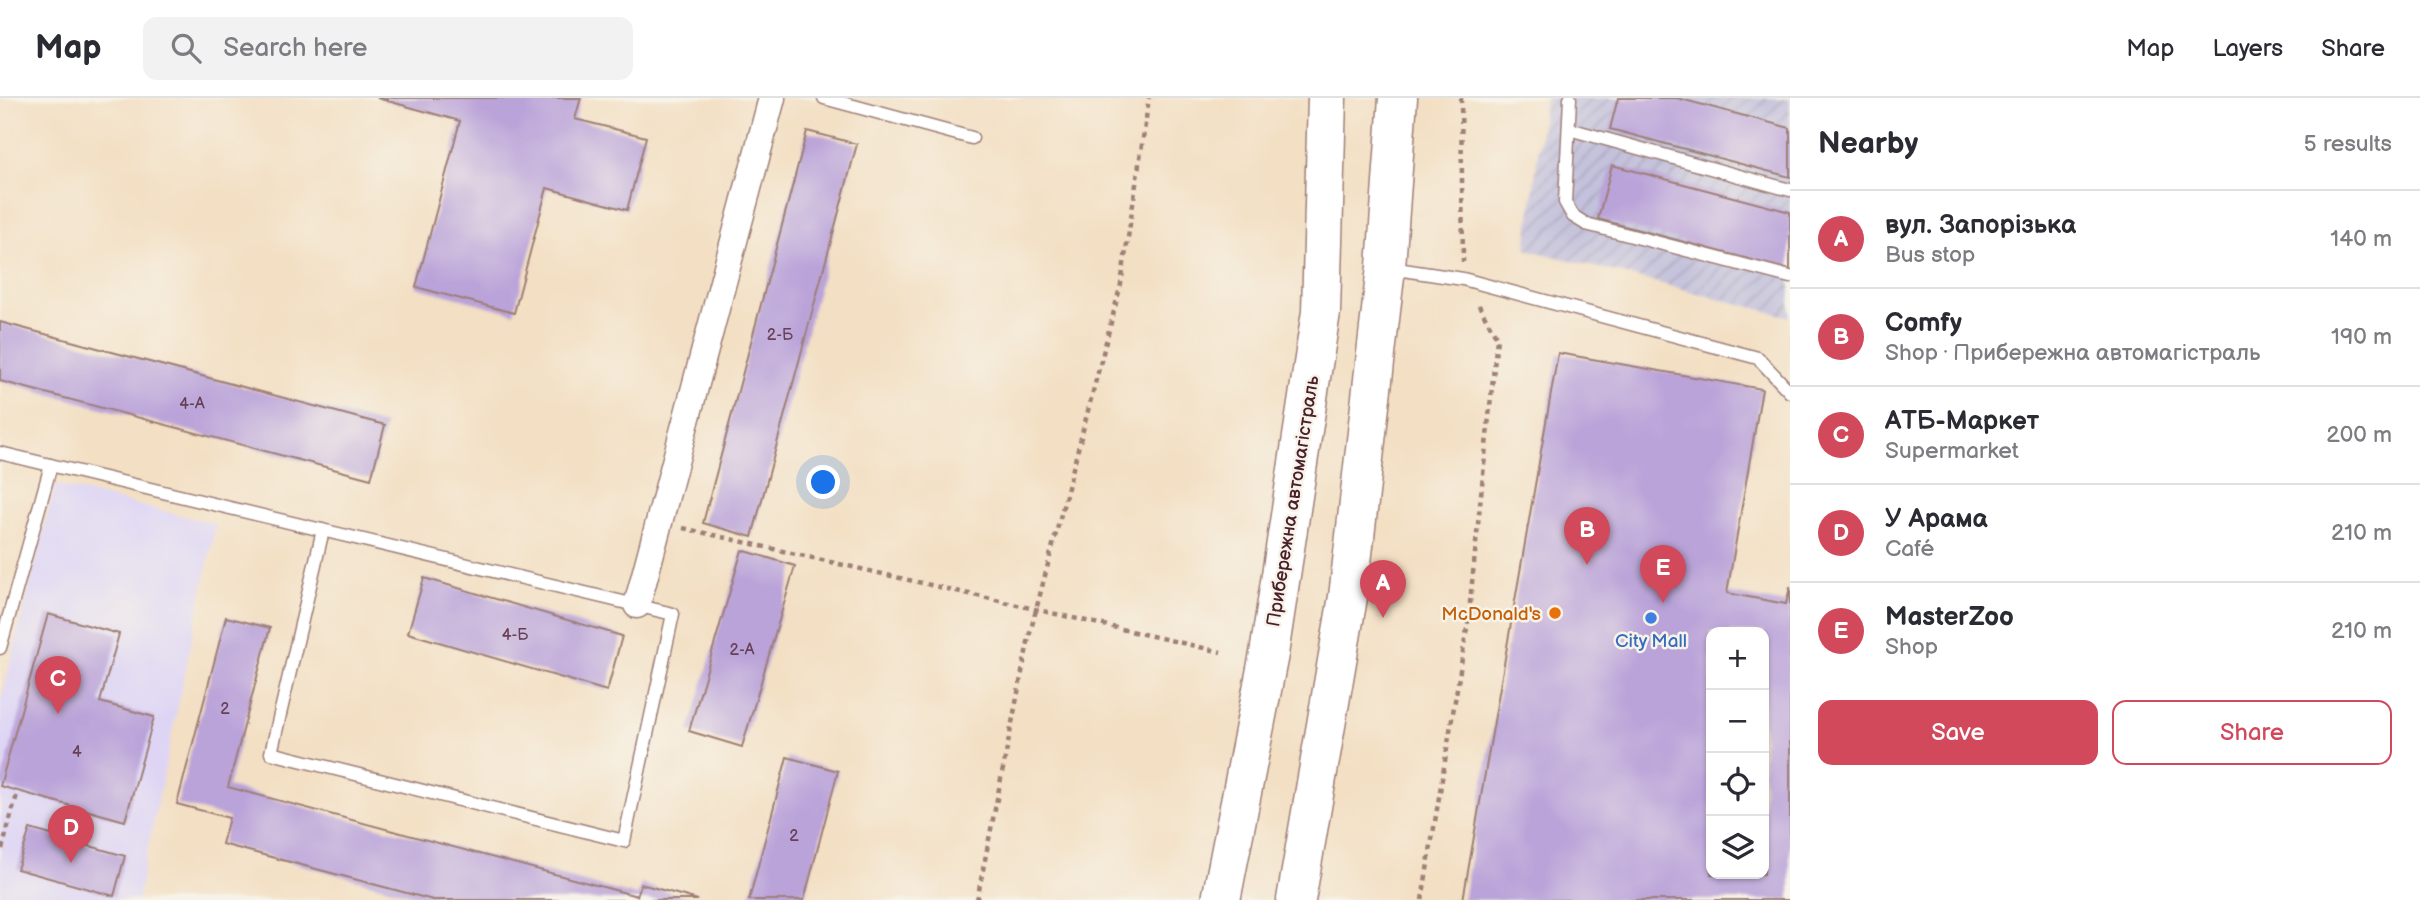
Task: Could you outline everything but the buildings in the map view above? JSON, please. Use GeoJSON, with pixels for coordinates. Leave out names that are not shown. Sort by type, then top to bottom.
{"type":"FeatureCollection","features":[{"type":"Feature","properties":{"kind":"main road","name":"Прибережна автомагістраль"},"geometry":{"type":"LineString","coordinates":[[1221,900],[1269,654],[1321,312],[1327,98]]}},
{"type":"Feature","properties":{"kind":"main road"},"geometry":{"type":"LineString","coordinates":[[1296,900],[1348,597],[1386,267],[1398,98]]}},
{"type":"Feature","properties":{"kind":"street"},"geometry":{"type":"LineString","coordinates":[[637,605],[772,98]]}},
{"type":"Feature","properties":{"kind":"lane"},"geometry":{"type":"LineString","coordinates":[[824,98],[972,138]]}},
{"type":"Feature","properties":{"kind":"lane"},"geometry":{"type":"LineString","coordinates":[[1570,98],[1565,202],[1573,216],[1586,225],[1790,277]]}},
{"type":"Feature","properties":{"kind":"lane"},"geometry":{"type":"LineString","coordinates":[[1569,129],[1790,190]]}},
{"type":"Feature","properties":{"kind":"lane"},"geometry":{"type":"LineString","coordinates":[[1386,267],[1463,279],[1758,358],[1790,392]]}},
{"type":"Feature","properties":{"kind":"lane"},"geometry":{"type":"LineString","coordinates":[[0,453],[51,466],[323,530],[674,614],[624,841],[271,753],[323,530]]}},
{"type":"Feature","properties":{"kind":"lane"},"geometry":{"type":"LineString","coordinates":[[0,648],[51,466]]}},
{"type":"Feature","properties":{"kind":"path"},"geometry":{"type":"LineString","coordinates":[[977,900],[1037,610],[1121,285],[1149,98]]}},
{"type":"Feature","properties":{"kind":"path"},"geometry":{"type":"LineString","coordinates":[[1422,900],[1468,622],[1497,338],[1463,279],[1461,98]]}},
{"type":"Feature","properties":{"kind":"path"},"geometry":{"type":"LineString","coordinates":[[659,522],[1221,652]]}},
{"type":"Feature","properties":{"kind":"path"},"geometry":{"type":"LineString","coordinates":[[2,849],[18,791]]}},
{"type":"Feature","properties":{"kind":"shaded area"},"geometry":{"type":"Polygon","coordinates":[[[1545,98],[1790,98],[1790,317],[1526,249],[1545,98]]]}},
{"type":"Feature","properties":{"kind":"shaded area"},"geometry":{"type":"Polygon","coordinates":[[[55,485],[216,524],[137,900],[0,900],[0,704],[55,485]]]}},
{"type":"Feature","properties":{"kind":"place","name":"Comfy"},"geometry":{"type":"Point","coordinates":[1587,565]}},
{"type":"Feature","properties":{"kind":"place","name":"MasterZoo"},"geometry":{"type":"Point","coordinates":[1663,603]}},
{"type":"Feature","properties":{"kind":"place","name":"McDonald's"},"geometry":{"type":"Point","coordinates":[1555,613]}},
{"type":"Feature","properties":{"kind":"place","name":"вул. Запорізька"},"geometry":{"type":"Point","coordinates":[1383,618]}},
{"type":"Feature","properties":{"kind":"place","name":"City Mall"},"geometry":{"type":"Point","coordinates":[1651,618]}},
{"type":"Feature","properties":{"kind":"place","name":"АТБ-Маркет"},"geometry":{"type":"Point","coordinates":[58,714]}},
{"type":"Feature","properties":{"kind":"place","name":"У Арама"},"geometry":{"type":"Point","coordinates":[71,863]}}]}
